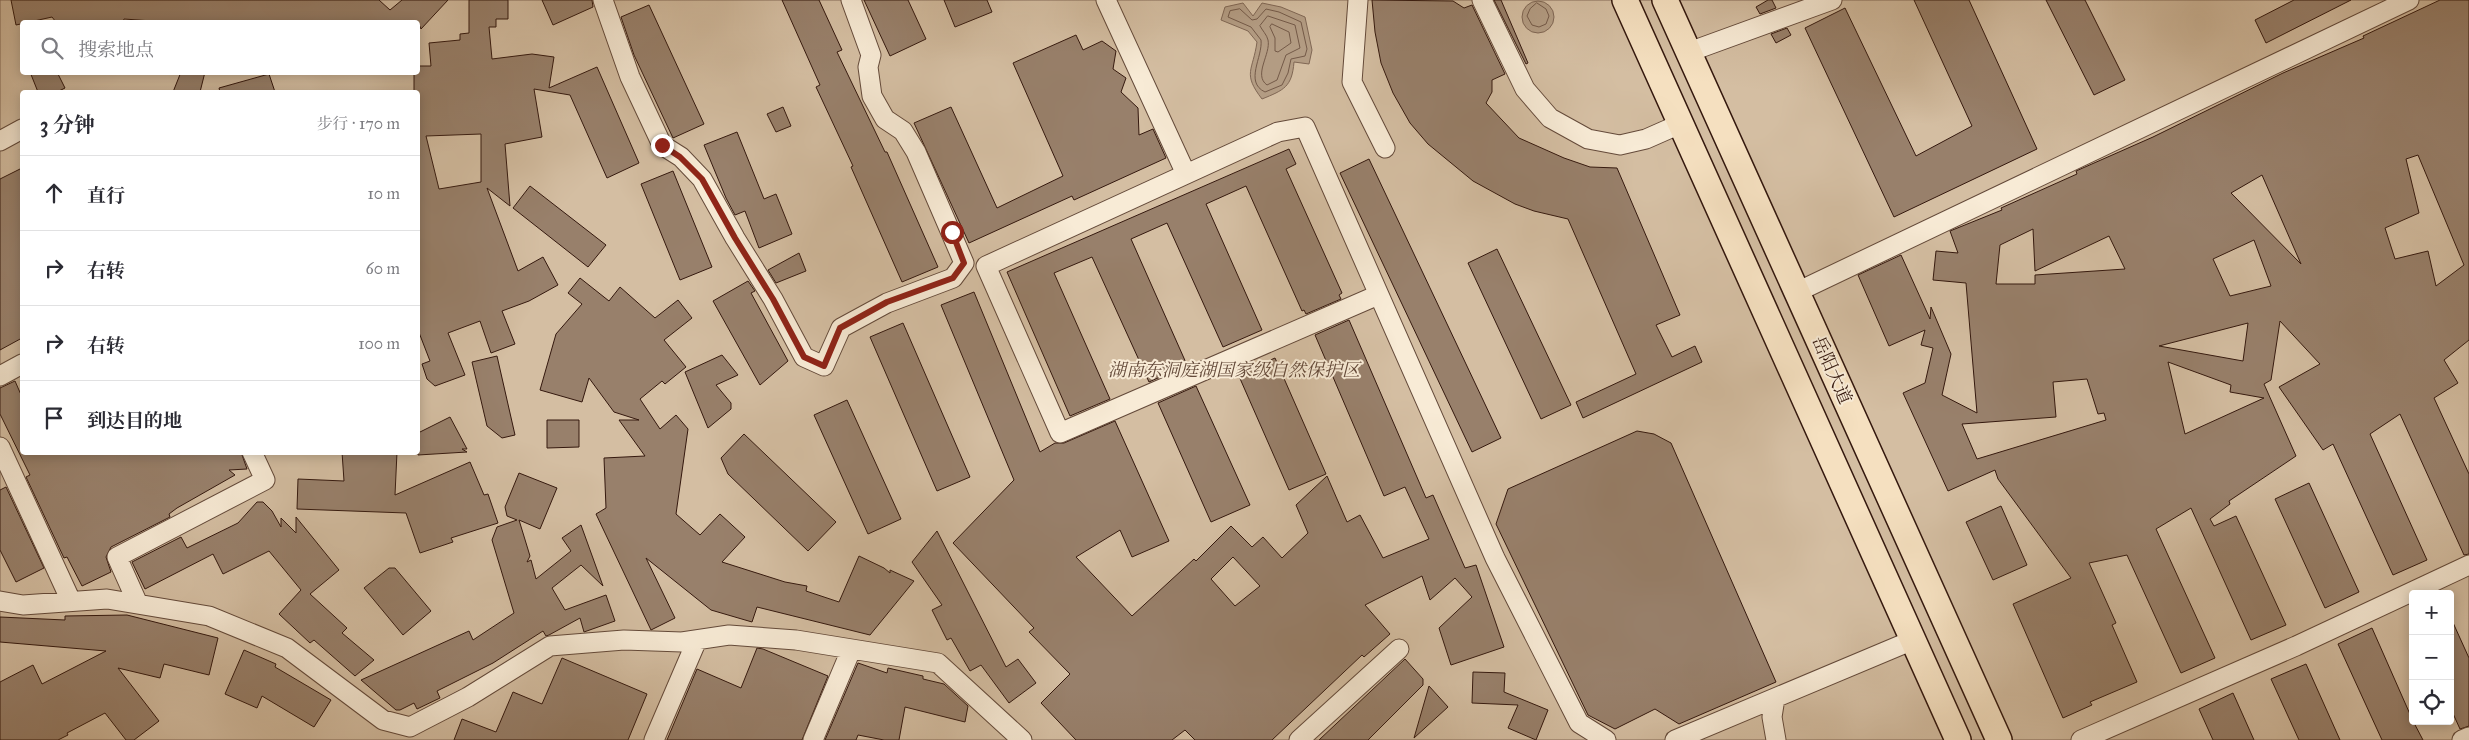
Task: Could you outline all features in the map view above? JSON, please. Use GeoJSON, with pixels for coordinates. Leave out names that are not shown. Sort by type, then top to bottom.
{"type":"FeatureCollection","features":[{"type":"Feature","properties":{"kind":"main road"},"geometry":{"type":"LineString","coordinates":[[1625,0],[1958,740]]}},
{"type":"Feature","properties":{"kind":"main road","name":"岳阳大道"},"geometry":{"type":"LineString","coordinates":[[1665,0],[1999,740]]}},
{"type":"Feature","properties":{"kind":"street"},"geometry":{"type":"LineString","coordinates":[[603,0],[630,77],[662,145],[680,157],[702,179],[735,238],[773,299],[804,357],[824,366],[840,328],[887,302],[953,278],[964,263]]}},
{"type":"Feature","properties":{"kind":"street"},"geometry":{"type":"LineString","coordinates":[[851,0],[871,55],[868,67],[872,96],[885,119],[903,131],[916,152],[964,263]]}},
{"type":"Feature","properties":{"kind":"street"},"geometry":{"type":"LineString","coordinates":[[1106,0],[1186,174]]}},
{"type":"Feature","properties":{"kind":"street"},"geometry":{"type":"LineString","coordinates":[[1358,0],[1352,82],[1385,148]]}},
{"type":"Feature","properties":{"kind":"street"},"geometry":{"type":"LineString","coordinates":[[1482,0],[1524,89],[1550,118],[1588,139],[1620,145],[1646,139],[1680,124]]}},
{"type":"Feature","properties":{"kind":"street"},"geometry":{"type":"LineString","coordinates":[[1689,52],[1832,0]]}},
{"type":"Feature","properties":{"kind":"street"},"geometry":{"type":"LineString","coordinates":[[1797,292],[2409,0]]}},
{"type":"Feature","properties":{"kind":"street"},"geometry":{"type":"LineString","coordinates":[[964,263],[986,266],[1278,132],[1305,127],[1495,558],[1579,723],[1606,740]]}},
{"type":"Feature","properties":{"kind":"street"},"geometry":{"type":"LineString","coordinates":[[0,141],[20,130]]}},
{"type":"Feature","properties":{"kind":"street"},"geometry":{"type":"LineString","coordinates":[[986,266],[1060,433],[1378,295]]}},
{"type":"Feature","properties":{"kind":"street"},"geometry":{"type":"LineString","coordinates":[[0,376],[20,365]]}},
{"type":"Feature","properties":{"kind":"street"},"geometry":{"type":"LineString","coordinates":[[0,447],[71,601]]}},
{"type":"Feature","properties":{"kind":"street"},"geometry":{"type":"LineString","coordinates":[[138,604],[117,557],[266,480],[254,455]]}},
{"type":"Feature","properties":{"kind":"street"},"geometry":{"type":"LineString","coordinates":[[2081,740],[2296,646],[2469,565]]}},
{"type":"Feature","properties":{"kind":"street"},"geometry":{"type":"LineString","coordinates":[[0,601],[23,605],[107,599],[209,616],[286,648],[383,720],[409,733],[550,646],[624,640],[682,642],[729,636],[796,640],[938,663],[1022,740]]}},
{"type":"Feature","properties":{"kind":"street"},"geometry":{"type":"LineString","coordinates":[[654,740],[697,640]]}},
{"type":"Feature","properties":{"kind":"street"},"geometry":{"type":"LineString","coordinates":[[1675,740],[1913,640]]}},
{"type":"Feature","properties":{"kind":"street"},"geometry":{"type":"LineString","coordinates":[[1299,740],[1399,649]]}},
{"type":"Feature","properties":{"kind":"street"},"geometry":{"type":"LineString","coordinates":[[813,740],[851,650]]}},
{"type":"Feature","properties":{"kind":"street"},"geometry":{"type":"LineString","coordinates":[[1775,698],[1772,717],[1776,740]]}},
{"type":"Feature","properties":{"kind":"street"},"geometry":{"type":"LineString","coordinates":[[2462,740],[2469,737]]}},
{"type":"Feature","properties":{"kind":"green space","name":"湖南东洞庭湖国家级自然保护区"},"geometry":{"type":"Polygon","coordinates":[[[0,0],[2469,0],[2469,740],[0,740],[0,0]]]}},
{"type":"Feature","properties":{"kind":"water"},"geometry":{"type":"Polygon","coordinates":[[[1538,1],[1544,2],[1549,6],[1553,11],[1553,23],[1549,28],[1544,32],[1538,33],[1532,32],[1527,28],[1523,23],[1522,17],[1523,11],[1527,6],[1532,2],[1538,1]]]}},
{"type":"Feature","properties":{"kind":"water"},"geometry":{"type":"Polygon","coordinates":[[[1243,3],[1253,16],[1262,3],[1281,7],[1305,17],[1312,50],[1309,64],[1294,62],[1291,77],[1286,86],[1262,99],[1252,83],[1250,72],[1257,42],[1248,31],[1221,20],[1225,7],[1243,3]]]}},
{"type":"Feature","properties":{"kind":"building"},"geometry":{"type":"Polygon","coordinates":[[[11,0],[379,0],[390,10],[402,0],[448,0],[421,29],[420,20],[54,20],[52,17],[38,20],[20,20],[20,24],[16,25],[11,0]]]}},
{"type":"Feature","properties":{"kind":"building"},"geometry":{"type":"Polygon","coordinates":[[[469,0],[508,0],[508,19],[496,19],[496,27],[489,27],[492,59],[532,54],[554,57],[549,88],[597,67],[639,163],[607,178],[570,95],[534,89],[542,137],[505,144],[510,206],[487,188],[518,271],[543,257],[558,285],[529,301],[502,311],[515,344],[491,353],[480,321],[448,333],[465,375],[435,386],[427,379],[422,364],[430,361],[420,335],[420,90],[414,90],[414,75],[420,75],[420,66],[431,66],[429,43],[460,40],[460,34],[469,33],[469,0]],[[481,134],[426,136],[439,189],[481,182],[481,134]]]}},
{"type":"Feature","properties":{"kind":"building"},"geometry":{"type":"Polygon","coordinates":[[[542,0],[592,0],[593,7],[553,25],[542,0]]]}},
{"type":"Feature","properties":{"kind":"building"},"geometry":{"type":"Polygon","coordinates":[[[782,0],[819,0],[842,50],[837,52],[885,152],[887,152],[938,267],[902,282],[851,167],[853,166],[816,87],[820,85],[782,0]]]}},
{"type":"Feature","properties":{"kind":"building"},"geometry":{"type":"Polygon","coordinates":[[[864,0],[908,0],[926,39],[890,56],[864,0]]]}},
{"type":"Feature","properties":{"kind":"building"},"geometry":{"type":"Polygon","coordinates":[[[944,0],[987,0],[992,12],[955,27],[944,0]]]}},
{"type":"Feature","properties":{"kind":"building"},"geometry":{"type":"Polygon","coordinates":[[[1372,0],[1453,1],[1464,8],[1472,5],[1505,74],[1492,80],[1492,92],[1486,103],[1519,138],[1590,167],[1617,168],[1680,315],[1656,325],[1672,357],[1695,346],[1702,362],[1583,418],[1576,402],[1636,374],[1568,219],[1534,211],[1515,204],[1473,181],[1428,144],[1410,123],[1393,93],[1381,63],[1375,32],[1372,0]]]}},
{"type":"Feature","properties":{"kind":"building"},"geometry":{"type":"Polygon","coordinates":[[[1494,0],[1501,0],[1528,63],[1526,64],[1494,0]]]}},
{"type":"Feature","properties":{"kind":"building"},"geometry":{"type":"Polygon","coordinates":[[[1768,0],[1772,0],[1776,8],[1760,14],[1756,7],[1768,0]]]}},
{"type":"Feature","properties":{"kind":"building"},"geometry":{"type":"Polygon","coordinates":[[[1914,0],[1969,0],[2037,149],[1894,217],[1805,28],[1845,8],[1916,156],[1972,126],[1914,0]]]}},
{"type":"Feature","properties":{"kind":"building"},"geometry":{"type":"Polygon","coordinates":[[[2046,0],[2085,0],[2125,80],[2094,95],[2046,0]]]}},
{"type":"Feature","properties":{"kind":"building"},"geometry":{"type":"Polygon","coordinates":[[[2294,0],[2351,0],[2266,43],[2255,20],[2294,0]]]}},
{"type":"Feature","properties":{"kind":"building"},"geometry":{"type":"Polygon","coordinates":[[[2440,0],[2469,0],[2469,340],[2444,360],[2458,383],[2434,398],[2469,474],[2469,554],[2464,555],[2400,414],[2370,434],[2427,560],[2393,575],[2333,444],[2323,450],[2279,387],[2320,364],[2280,321],[2271,380],[2264,384],[2296,456],[2229,501],[2230,504],[2210,519],[2214,526],[2236,516],[2286,625],[2251,640],[2191,508],[2156,529],[2215,658],[2181,673],[2127,555],[2089,563],[2116,623],[2112,625],[2137,682],[2090,702],[2092,705],[2063,718],[2013,604],[2071,578],[1998,479],[1995,470],[1948,491],[1903,393],[1925,383],[1933,348],[1921,345],[1925,330],[1889,346],[1858,275],[1901,255],[1930,319],[1931,307],[1951,354],[1942,395],[1977,413],[1966,283],[1933,280],[1936,251],[1958,253],[1950,231],[2002,210],[2001,208],[2077,174],[2076,171],[2153,137],[2283,73],[2364,38],[2363,36],[2440,0]],[[2418,155],[2406,159],[2419,213],[2385,228],[2395,259],[2428,251],[2436,286],[2464,265],[2418,155]],[[2262,175],[2231,193],[2301,264],[2262,175]],[[2033,229],[2000,245],[1996,284],[2035,284],[2035,275],[2125,269],[2109,236],[2035,271],[2033,229]],[[2254,240],[2213,259],[2230,296],[2271,286],[2254,240]],[[2248,323],[2159,346],[2243,361],[2248,323]],[[2168,362],[2185,434],[2264,398],[2230,392],[2231,385],[2168,362]],[[2087,379],[2053,382],[2056,417],[1962,424],[1977,459],[2106,420],[2104,413],[2098,414],[2087,379]]]}},
{"type":"Feature","properties":{"kind":"building"},"geometry":{"type":"Polygon","coordinates":[[[649,5],[704,124],[673,138],[634,55],[621,17],[649,5]]]}},
{"type":"Feature","properties":{"kind":"building"},"geometry":{"type":"Polygon","coordinates":[[[1787,28],[1791,35],[1776,43],[1771,34],[1787,28]]]}},
{"type":"Feature","properties":{"kind":"building"},"geometry":{"type":"Polygon","coordinates":[[[1076,35],[1083,50],[1102,41],[1116,51],[1113,69],[1126,78],[1121,92],[1138,108],[1139,135],[1153,129],[1166,158],[1074,200],[1072,196],[969,243],[914,123],[951,107],[997,208],[1063,176],[1013,63],[1076,35]]]}},
{"type":"Feature","properties":{"kind":"building"},"geometry":{"type":"Polygon","coordinates":[[[31,75],[58,75],[65,88],[61,90],[37,90],[31,75]]]}},
{"type":"Feature","properties":{"kind":"building"},"geometry":{"type":"Polygon","coordinates":[[[180,75],[204,75],[200,90],[174,90],[180,75]]]}},
{"type":"Feature","properties":{"kind":"building"},"geometry":{"type":"Polygon","coordinates":[[[269,75],[274,90],[220,90],[219,88],[269,75]]]}},
{"type":"Feature","properties":{"kind":"building"},"geometry":{"type":"Polygon","coordinates":[[[783,107],[791,126],[776,132],[767,114],[783,107]]]}},
{"type":"Feature","properties":{"kind":"building"},"geometry":{"type":"Polygon","coordinates":[[[737,132],[764,199],[776,194],[792,234],[759,248],[745,211],[735,215],[704,145],[737,132]]]}},
{"type":"Feature","properties":{"kind":"building"},"geometry":{"type":"Polygon","coordinates":[[[1289,149],[1296,164],[1286,169],[1342,293],[1339,295],[1341,299],[1306,314],[1304,310],[1302,311],[1246,186],[1206,204],[1262,330],[1223,347],[1167,223],[1131,239],[1187,365],[1149,382],[1092,257],[1054,273],[1110,399],[1070,416],[1007,272],[1289,149]]]}},
{"type":"Feature","properties":{"kind":"building"},"geometry":{"type":"Polygon","coordinates":[[[1369,159],[1501,438],[1472,452],[1340,173],[1369,159]]]}},
{"type":"Feature","properties":{"kind":"building"},"geometry":{"type":"Polygon","coordinates":[[[20,169],[20,339],[0,350],[0,179],[20,169]]]}},
{"type":"Feature","properties":{"kind":"building"},"geometry":{"type":"Polygon","coordinates":[[[673,171],[712,267],[680,280],[641,184],[673,171]]]}},
{"type":"Feature","properties":{"kind":"building"},"geometry":{"type":"Polygon","coordinates":[[[530,186],[606,245],[588,267],[513,208],[530,186]]]}},
{"type":"Feature","properties":{"kind":"building"},"geometry":{"type":"Polygon","coordinates":[[[1497,249],[1571,405],[1541,419],[1468,263],[1497,249]]]}},
{"type":"Feature","properties":{"kind":"building"},"geometry":{"type":"Polygon","coordinates":[[[799,253],[806,271],[776,283],[768,270],[799,253]]]}},
{"type":"Feature","properties":{"kind":"building"},"geometry":{"type":"Polygon","coordinates":[[[580,278],[609,301],[620,287],[655,318],[678,300],[692,318],[664,340],[686,367],[665,384],[662,381],[640,399],[660,429],[676,415],[688,429],[676,514],[700,535],[720,514],[745,537],[722,562],[785,582],[807,586],[806,591],[839,602],[859,556],[890,573],[890,570],[914,581],[870,635],[757,607],[752,622],[711,610],[646,558],[675,618],[651,630],[596,514],[606,508],[604,458],[645,456],[619,420],[639,420],[614,412],[589,378],[582,402],[540,390],[556,334],[582,304],[568,293],[580,278]]]}},
{"type":"Feature","properties":{"kind":"building"},"geometry":{"type":"Polygon","coordinates":[[[748,281],[755,291],[751,293],[788,361],[760,385],[713,301],[748,281]]]}},
{"type":"Feature","properties":{"kind":"building"},"geometry":{"type":"Polygon","coordinates":[[[974,292],[1040,452],[1055,443],[1064,443],[1115,421],[1169,541],[1132,557],[1120,530],[1076,557],[1132,616],[1194,559],[1196,561],[1231,526],[1252,547],[1263,537],[1282,558],[1308,533],[1296,505],[1327,476],[1347,522],[1360,515],[1383,558],[1429,539],[1405,487],[1384,496],[1315,335],[1349,320],[1426,498],[1433,495],[1465,568],[1476,565],[1504,647],[1451,665],[1439,628],[1472,597],[1455,578],[1430,600],[1422,576],[1365,605],[1390,634],[1364,657],[1362,655],[1272,740],[1195,740],[1185,730],[1172,740],[1076,740],[1041,703],[1070,674],[1029,632],[1034,628],[953,543],[1014,480],[941,305],[974,292]],[[1233,557],[1211,579],[1235,606],[1260,586],[1233,557]]]}},
{"type":"Feature","properties":{"kind":"building"},"geometry":{"type":"Polygon","coordinates":[[[903,323],[970,477],[937,491],[870,337],[903,323]]]}},
{"type":"Feature","properties":{"kind":"building"},"geometry":{"type":"Polygon","coordinates":[[[722,355],[738,375],[716,385],[731,403],[731,409],[708,428],[685,372],[722,355]]]}},
{"type":"Feature","properties":{"kind":"building"},"geometry":{"type":"Polygon","coordinates":[[[497,356],[515,435],[502,438],[487,426],[472,362],[497,356]]]}},
{"type":"Feature","properties":{"kind":"building"},"geometry":{"type":"Polygon","coordinates":[[[1275,358],[1326,474],[1289,490],[1238,374],[1275,358]]]}},
{"type":"Feature","properties":{"kind":"building"},"geometry":{"type":"Polygon","coordinates":[[[15,381],[20,392],[20,455],[0,414],[0,388],[15,381]]]}},
{"type":"Feature","properties":{"kind":"building"},"geometry":{"type":"Polygon","coordinates":[[[1196,386],[1250,505],[1211,522],[1158,403],[1196,386]]]}},
{"type":"Feature","properties":{"kind":"building"},"geometry":{"type":"Polygon","coordinates":[[[847,400],[901,519],[868,534],[814,415],[847,400]]]}},
{"type":"Feature","properties":{"kind":"building"},"geometry":{"type":"Polygon","coordinates":[[[450,417],[467,449],[462,449],[467,452],[420,455],[420,432],[450,417]]]}},
{"type":"Feature","properties":{"kind":"building"},"geometry":{"type":"Polygon","coordinates":[[[547,420],[579,420],[579,447],[547,448],[547,420]]]}},
{"type":"Feature","properties":{"kind":"building"},"geometry":{"type":"Polygon","coordinates":[[[1637,431],[1654,434],[1671,443],[1776,682],[1679,724],[1655,709],[1615,729],[1588,715],[1496,524],[1508,489],[1637,431]]]}},
{"type":"Feature","properties":{"kind":"building"},"geometry":{"type":"Polygon","coordinates":[[[744,434],[836,522],[808,551],[728,474],[721,458],[744,434]]]}},
{"type":"Feature","properties":{"kind":"building"},"geometry":{"type":"Polygon","coordinates":[[[20,455],[242,455],[247,469],[229,470],[235,475],[177,508],[169,514],[170,517],[111,547],[106,557],[111,572],[82,586],[67,557],[64,558],[26,477],[30,475],[20,455]]]}},
{"type":"Feature","properties":{"kind":"building"},"geometry":{"type":"Polygon","coordinates":[[[342,455],[397,455],[395,495],[470,462],[484,495],[488,494],[498,523],[451,538],[453,542],[420,553],[406,513],[297,509],[298,479],[344,481],[342,455]]]}},
{"type":"Feature","properties":{"kind":"building"},"geometry":{"type":"Polygon","coordinates":[[[519,473],[557,488],[540,529],[519,520],[530,556],[527,562],[531,560],[536,579],[571,551],[562,538],[581,525],[603,586],[581,565],[552,588],[565,610],[606,595],[615,621],[584,632],[580,618],[549,635],[546,636],[543,631],[493,663],[437,691],[440,698],[417,709],[414,703],[396,710],[361,680],[469,631],[473,640],[514,613],[492,540],[497,527],[517,520],[507,516],[505,507],[519,473]]]}},
{"type":"Feature","properties":{"kind":"building"},"geometry":{"type":"Polygon","coordinates":[[[2309,483],[2359,592],[2325,608],[2275,499],[2309,483]]]}},
{"type":"Feature","properties":{"kind":"building"},"geometry":{"type":"Polygon","coordinates":[[[6,487],[44,568],[16,582],[0,550],[0,490],[6,487]]]}},
{"type":"Feature","properties":{"kind":"building"},"geometry":{"type":"Polygon","coordinates":[[[257,502],[263,502],[272,511],[281,527],[281,518],[296,533],[296,517],[339,570],[310,594],[347,628],[342,633],[374,660],[355,676],[314,640],[310,643],[279,614],[301,590],[269,551],[223,574],[213,554],[145,589],[132,562],[181,537],[187,548],[238,523],[257,502]]]}},
{"type":"Feature","properties":{"kind":"building"},"geometry":{"type":"Polygon","coordinates":[[[2001,506],[2027,565],[1993,580],[1966,522],[2001,506]]]}},
{"type":"Feature","properties":{"kind":"building"},"geometry":{"type":"Polygon","coordinates":[[[937,531],[1006,667],[1018,659],[1036,683],[1009,703],[981,665],[970,671],[951,638],[947,640],[932,610],[942,605],[912,562],[937,531]]]}},
{"type":"Feature","properties":{"kind":"building"},"geometry":{"type":"Polygon","coordinates":[[[389,568],[395,568],[431,611],[403,635],[364,588],[389,568]]]}},
{"type":"Feature","properties":{"kind":"building"},"geometry":{"type":"Polygon","coordinates":[[[127,615],[218,638],[209,675],[164,664],[160,678],[118,668],[159,721],[134,740],[126,740],[105,713],[67,733],[68,735],[58,740],[0,740],[0,682],[33,665],[42,684],[106,651],[0,642],[0,617],[65,620],[65,616],[127,615]]]}},
{"type":"Feature","properties":{"kind":"building"},"geometry":{"type":"Polygon","coordinates":[[[2454,625],[2469,658],[2469,726],[2460,729],[2454,716],[2454,625]]]}},
{"type":"Feature","properties":{"kind":"building"},"geometry":{"type":"Polygon","coordinates":[[[2372,628],[2409,712],[2409,725],[2415,725],[2423,740],[2382,740],[2338,644],[2372,628]]]}},
{"type":"Feature","properties":{"kind":"building"},"geometry":{"type":"Polygon","coordinates":[[[757,648],[828,676],[802,740],[667,740],[697,669],[741,688],[757,648]]]}},
{"type":"Feature","properties":{"kind":"building"},"geometry":{"type":"Polygon","coordinates":[[[244,650],[276,664],[275,667],[331,700],[314,727],[262,696],[257,708],[225,694],[244,650]]]}},
{"type":"Feature","properties":{"kind":"building"},"geometry":{"type":"Polygon","coordinates":[[[562,658],[647,694],[628,740],[454,740],[462,719],[496,732],[513,692],[542,704],[562,658]]]}},
{"type":"Feature","properties":{"kind":"building"},"geometry":{"type":"Polygon","coordinates":[[[1405,659],[1423,679],[1423,685],[1368,740],[1319,740],[1405,659]]]}},
{"type":"Feature","properties":{"kind":"building"},"geometry":{"type":"Polygon","coordinates":[[[858,663],[887,673],[888,668],[923,676],[923,679],[944,684],[968,706],[965,722],[905,707],[899,740],[884,740],[858,735],[856,740],[825,740],[858,663]]]}},
{"type":"Feature","properties":{"kind":"building"},"geometry":{"type":"Polygon","coordinates":[[[2306,664],[2340,740],[2299,740],[2271,679],[2306,664]]]}},
{"type":"Feature","properties":{"kind":"building"},"geometry":{"type":"Polygon","coordinates":[[[1473,672],[1505,673],[1504,692],[1548,710],[1536,740],[1508,728],[1518,705],[1472,703],[1473,672]]]}},
{"type":"Feature","properties":{"kind":"building"},"geometry":{"type":"Polygon","coordinates":[[[1429,686],[1448,707],[1414,738],[1429,686]]]}},
{"type":"Feature","properties":{"kind":"building"},"geometry":{"type":"Polygon","coordinates":[[[2233,693],[2254,740],[2213,740],[2199,709],[2233,693]]]}},
{"type":"Feature","properties":{"kind":"route"},"geometry":{"type":"LineString","coordinates":[[662,145],[680,157],[702,179],[735,238],[773,299],[804,357],[824,366],[840,328],[887,302],[953,278],[964,263],[952,232]]}}]}
